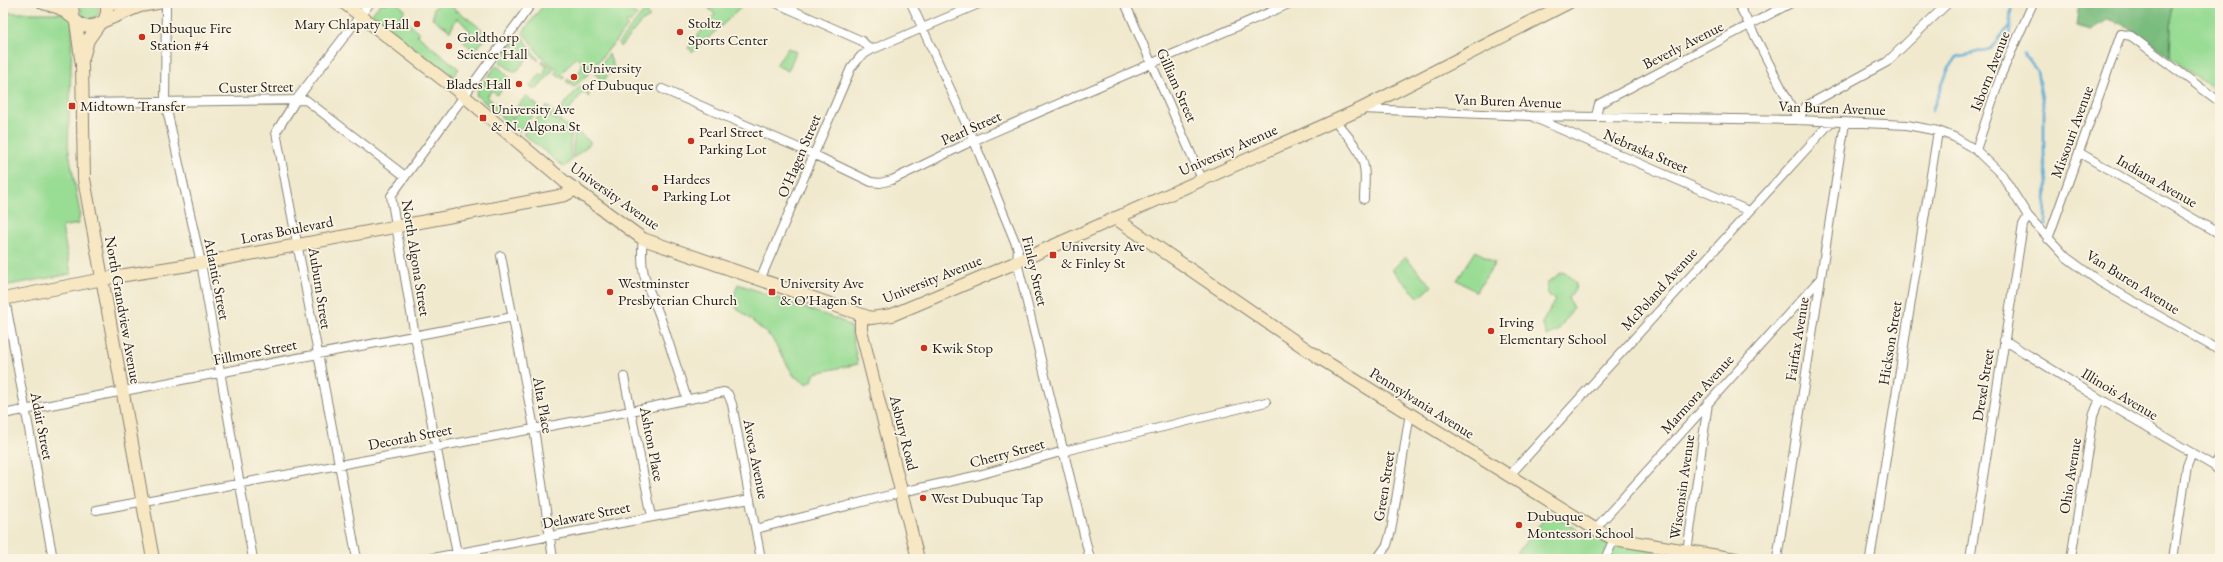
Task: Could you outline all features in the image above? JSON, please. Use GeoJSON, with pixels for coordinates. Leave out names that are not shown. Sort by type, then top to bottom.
{"type":"FeatureCollection","features":[{"type":"Feature","properties":{"kind":"main road"},"geometry":{"type":"LineString","coordinates":[[43,3],[60,8],[75,20],[88,26],[102,22],[140,6],[157,3]]}},
{"type":"Feature","properties":{"kind":"main road","name":"North Grandview Avenue"},"geometry":{"type":"LineString","coordinates":[[72,3],[82,65],[84,179],[153,559]]}},
{"type":"Feature","properties":{"kind":"main road"},"geometry":{"type":"LineString","coordinates":[[102,22],[107,13],[107,3]]}},
{"type":"Feature","properties":{"kind":"main road"},"geometry":{"type":"LineString","coordinates":[[115,3],[140,6]]}},
{"type":"Feature","properties":{"kind":"main road","name":"University Avenue"},"geometry":{"type":"LineString","coordinates":[[344,3],[360,17],[463,95],[576,189],[643,239],[873,318],[892,314],[1017,262],[1335,121],[1568,3]]}},
{"type":"Feature","properties":{"kind":"main road","name":"North Grandview Avenue"},"geometry":{"type":"LineString","coordinates":[[82,65],[88,40],[102,22]]}},
{"type":"Feature","properties":{"kind":"main road","name":"Loras Boulevard"},"geometry":{"type":"LineString","coordinates":[[4,299],[101,279],[201,263],[394,225],[565,195],[576,189]]}},
{"type":"Feature","properties":{"kind":"main road","name":"Pennsylvania Avenue"},"geometry":{"type":"LineString","coordinates":[[1115,218],[1318,357],[1595,529],[1614,539],[1736,559]]}},
{"type":"Feature","properties":{"kind":"main road","name":"Asbury Road"},"geometry":{"type":"LineString","coordinates":[[861,315],[861,330],[918,559]]}},
{"type":"Feature","properties":{"kind":"street","name":"Atlantic Street"},"geometry":{"type":"LineString","coordinates":[[166,3],[164,101],[201,263],[219,373],[253,559]]}},
{"type":"Feature","properties":{"kind":"street","name":"Auburn Street"},"geometry":{"type":"LineString","coordinates":[[357,559],[317,354],[299,244],[276,132],[296,100],[370,3]]}},
{"type":"Feature","properties":{"kind":"street","name":"North Algona Street"},"geometry":{"type":"LineString","coordinates":[[458,556],[394,225],[391,196],[463,95],[532,3]]}},
{"type":"Feature","properties":{"kind":"street"},"geometry":{"type":"LineString","coordinates":[[776,3],[862,41],[871,50]]}},
{"type":"Feature","properties":{"kind":"street","name":"Finley Street"},"geometry":{"type":"LineString","coordinates":[[911,3],[974,141],[1013,234],[1018,250],[1017,262],[1090,559]]}},
{"type":"Feature","properties":{"kind":"street","name":"O'Hagen Street"},"geometry":{"type":"LineString","coordinates":[[760,280],[815,155],[851,68],[860,56],[981,3]]}},
{"type":"Feature","properties":{"kind":"street","name":"Gilliam Street"},"geometry":{"type":"LineString","coordinates":[[1125,3],[1202,179]]}},
{"type":"Feature","properties":{"kind":"street","name":"Pearl Street"},"geometry":{"type":"LineString","coordinates":[[662,89],[815,155],[871,182],[880,183],[892,180],[974,141],[1291,3]]}},
{"type":"Feature","properties":{"kind":"street"},"geometry":{"type":"LineString","coordinates":[[1738,3],[1798,120]]}},
{"type":"Feature","properties":{"kind":"street","name":"Beverly Avenue"},"geometry":{"type":"LineString","coordinates":[[1596,116],[1599,104],[1750,26],[1791,3]]}},
{"type":"Feature","properties":{"kind":"street"},"geometry":{"type":"LineString","coordinates":[[1798,120],[1806,106],[1887,62],[1948,3]]}},
{"type":"Feature","properties":{"kind":"street","name":"Isborn Avenue"},"geometry":{"type":"LineString","coordinates":[[1976,150],[2001,75],[2033,3]]}},
{"type":"Feature","properties":{"kind":"street","name":"Missouri Avenue"},"geometry":{"type":"LineString","coordinates":[[2048,239],[2080,153],[2121,34],[2131,36],[2220,102]]}},
{"type":"Feature","properties":{"kind":"street","name":"Custer Street"},"geometry":{"type":"LineString","coordinates":[[82,103],[164,101],[268,102],[306,100],[406,176]]}},
{"type":"Feature","properties":{"kind":"street","name":"Van Buren Avenue"},"geometry":{"type":"LineString","coordinates":[[1361,109],[1531,116],[1798,120],[1907,125],[1938,131],[1954,137],[1976,150],[2002,175],[2028,216],[2066,257],[2100,282],[2220,351]]}},
{"type":"Feature","properties":{"kind":"street","name":"Nebraska Street"},"geometry":{"type":"LineString","coordinates":[[1531,116],[1749,211]]}},
{"type":"Feature","properties":{"kind":"street"},"geometry":{"type":"LineString","coordinates":[[1335,121],[1354,144],[1362,160],[1364,167],[1364,199]]}},
{"type":"Feature","properties":{"kind":"street","name":"McPoland Avenue"},"geometry":{"type":"LineString","coordinates":[[1508,476],[1832,122]]}},
{"type":"Feature","properties":{"kind":"street","name":"Fairfax Avenue"},"geometry":{"type":"LineString","coordinates":[[1777,559],[1845,123]]}},
{"type":"Feature","properties":{"kind":"street","name":"Hickson Street"},"geometry":{"type":"LineString","coordinates":[[1870,559],[1938,131]]}},
{"type":"Feature","properties":{"kind":"street","name":"Indiana Avenue"},"geometry":{"type":"LineString","coordinates":[[2080,153],[2220,234]]}},
{"type":"Feature","properties":{"kind":"street","name":"Drexel Street"},"geometry":{"type":"LineString","coordinates":[[1970,559],[2023,225],[2028,216]]}},
{"type":"Feature","properties":{"kind":"street"},"geometry":{"type":"LineString","coordinates":[[643,239],[642,263],[644,281],[662,323],[687,399]]}},
{"type":"Feature","properties":{"kind":"street","name":"Alta Place"},"geometry":{"type":"LineString","coordinates":[[501,256],[534,428],[553,559]]}},
{"type":"Feature","properties":{"kind":"street","name":"Marmora Avenue"},"geometry":{"type":"LineString","coordinates":[[1595,529],[1820,279]]}},
{"type":"Feature","properties":{"kind":"street","name":"Adair Street"},"geometry":{"type":"LineString","coordinates":[[4,299],[53,559]]}},
{"type":"Feature","properties":{"kind":"street","name":"Fillmore Street"},"geometry":{"type":"LineString","coordinates":[[3,414],[513,317]]}},
{"type":"Feature","properties":{"kind":"street","name":"Illinois Avenue"},"geometry":{"type":"LineString","coordinates":[[2004,340],[2100,399],[2214,466],[2220,472]]}},
{"type":"Feature","properties":{"kind":"street","name":"Ashton Place"},"geometry":{"type":"LineString","coordinates":[[624,377],[652,517]]}},
{"type":"Feature","properties":{"kind":"street","name":"Decorah Street"},"geometry":{"type":"LineString","coordinates":[[96,510],[631,411],[719,392],[728,394]]}},
{"type":"Feature","properties":{"kind":"street","name":"Avoca Avenue"},"geometry":{"type":"LineString","coordinates":[[728,394],[732,404],[762,559]]}},
{"type":"Feature","properties":{"kind":"street","name":"Ohio Avenue"},"geometry":{"type":"LineString","coordinates":[[2072,559],[2093,416],[2100,399]]}},
{"type":"Feature","properties":{"kind":"street","name":"Cherry Street"},"geometry":{"type":"LineString","coordinates":[[756,529],[902,492],[979,475],[1064,451],[1266,402]]}},
{"type":"Feature","properties":{"kind":"street","name":"Wisconsin Avenue"},"geometry":{"type":"LineString","coordinates":[[1687,552],[1708,402]]}},
{"type":"Feature","properties":{"kind":"street","name":"Green Street"},"geometry":{"type":"LineString","coordinates":[[1377,559],[1387,545],[1391,531],[1410,413]]}},
{"type":"Feature","properties":{"kind":"street"},"geometry":{"type":"LineString","coordinates":[[2173,559],[2187,466],[2192,453]]}},
{"type":"Feature","properties":{"kind":"street"},"geometry":{"type":"LineString","coordinates":[[2214,466],[2220,456]]}},
{"type":"Feature","properties":{"kind":"street","name":"Delaware Street"},"geometry":{"type":"LineString","coordinates":[[427,559],[458,556],[549,536],[750,499]]}},
{"type":"Feature","properties":{"kind":"street"},"geometry":{"type":"LineString","coordinates":[[1605,559],[1614,539]]}},
{"type":"Feature","properties":{"kind":"green space"},"geometry":{"type":"Polygon","coordinates":[[[90,1],[96,4],[99,10],[96,16],[90,19],[84,16],[81,10],[84,4],[90,1]]]}},
{"type":"Feature","properties":{"kind":"green space"},"geometry":{"type":"Polygon","coordinates":[[[381,3],[397,3],[405,10],[400,17],[419,32],[417,35],[459,69],[452,78],[371,15],[381,3]]]}},
{"type":"Feature","properties":{"kind":"green space"},"geometry":{"type":"Polygon","coordinates":[[[440,3],[448,3],[456,10],[455,12],[458,11],[488,34],[483,38],[485,40],[474,50],[463,42],[465,40],[463,39],[470,31],[459,19],[457,18],[450,31],[446,28],[446,26],[445,27],[432,18],[434,13],[433,9],[440,3]]]}},
{"type":"Feature","properties":{"kind":"green space"},"geometry":{"type":"Polygon","coordinates":[[[545,3],[621,3],[637,15],[630,23],[627,21],[626,24],[628,26],[593,68],[589,67],[589,73],[574,87],[566,81],[568,79],[571,82],[582,68],[581,66],[583,63],[576,57],[561,74],[565,77],[563,79],[555,73],[558,70],[540,55],[523,32],[545,3]]]}},
{"type":"Feature","properties":{"kind":"green space"},"geometry":{"type":"Polygon","coordinates":[[[651,3],[654,3],[647,14],[650,17],[641,22],[620,47],[619,42],[651,3]]]}},
{"type":"Feature","properties":{"kind":"green space"},"geometry":{"type":"Polygon","coordinates":[[[714,3],[746,3],[693,52],[688,48],[715,14],[709,9],[714,3]]]}},
{"type":"Feature","properties":{"kind":"green space"},"geometry":{"type":"Polygon","coordinates":[[[2079,3],[2172,3],[2170,57],[2128,27],[2109,19],[2090,30],[2076,26],[2079,3]]]}},
{"type":"Feature","properties":{"kind":"green space"},"geometry":{"type":"Polygon","coordinates":[[[2172,3],[2220,3],[2220,94],[2170,57],[2172,3]]]}},
{"type":"Feature","properties":{"kind":"green space"},"geometry":{"type":"Polygon","coordinates":[[[3,13],[73,13],[68,146],[80,213],[78,224],[62,227],[71,274],[3,286],[3,13]]]}},
{"type":"Feature","properties":{"kind":"green space"},"geometry":{"type":"Polygon","coordinates":[[[521,34],[539,61],[531,54],[515,73],[500,62],[521,34]]]}},
{"type":"Feature","properties":{"kind":"green space"},"geometry":{"type":"Polygon","coordinates":[[[788,48],[796,52],[788,71],[776,65],[788,48]]]}},
{"type":"Feature","properties":{"kind":"green space"},"geometry":{"type":"Polygon","coordinates":[[[609,54],[614,68],[603,81],[594,73],[609,54]]]}},
{"type":"Feature","properties":{"kind":"green space"},"geometry":{"type":"Polygon","coordinates":[[[543,60],[554,69],[537,89],[534,89],[530,86],[541,74],[543,75],[546,71],[544,70],[547,67],[542,63],[543,60]]]}},
{"type":"Feature","properties":{"kind":"green space"},"geometry":{"type":"Polygon","coordinates":[[[497,65],[511,79],[497,95],[492,90],[487,97],[513,118],[518,112],[515,109],[526,96],[538,106],[536,111],[519,132],[476,95],[478,89],[497,65]]]}},
{"type":"Feature","properties":{"kind":"green space"},"geometry":{"type":"Polygon","coordinates":[[[580,86],[588,89],[589,97],[583,92],[564,116],[561,113],[561,108],[580,86]]]}},
{"type":"Feature","properties":{"kind":"green space"},"geometry":{"type":"Polygon","coordinates":[[[549,107],[561,120],[558,123],[561,121],[572,131],[570,144],[571,161],[564,167],[523,134],[544,111],[557,121],[544,109],[549,107]]]}},
{"type":"Feature","properties":{"kind":"green space"},"geometry":{"type":"Polygon","coordinates":[[[576,130],[591,143],[573,158],[573,144],[576,130]]]}},
{"type":"Feature","properties":{"kind":"green space"},"geometry":{"type":"Polygon","coordinates":[[[1476,251],[1495,263],[1476,292],[1457,280],[1476,251]]]}},
{"type":"Feature","properties":{"kind":"green space"},"geometry":{"type":"Polygon","coordinates":[[[1405,257],[1432,286],[1419,298],[1392,270],[1405,257]]]}},
{"type":"Feature","properties":{"kind":"green space"},"geometry":{"type":"Polygon","coordinates":[[[1562,272],[1569,275],[1576,284],[1575,290],[1568,298],[1573,308],[1558,331],[1547,336],[1542,323],[1555,300],[1548,293],[1547,283],[1562,272]]]}},
{"type":"Feature","properties":{"kind":"green space"},"geometry":{"type":"Polygon","coordinates":[[[738,284],[842,321],[850,326],[858,364],[815,373],[812,381],[807,384],[794,376],[771,337],[731,303],[738,284]]]}},
{"type":"Feature","properties":{"kind":"green space"},"geometry":{"type":"Polygon","coordinates":[[[1549,513],[1587,535],[1686,559],[1512,559],[1549,513]]]}},
{"type":"Feature","properties":{"kind":"waterway"},"geometry":{"type":"LineString","coordinates":[[2011,43],[2010,18],[2012,3]]}},
{"type":"Feature","properties":{"kind":"waterway"},"geometry":{"type":"LineString","coordinates":[[1932,111],[1948,70],[1957,57],[1990,49],[2010,26]]}},
{"type":"Feature","properties":{"kind":"waterway"},"geometry":{"type":"LineString","coordinates":[[2023,53],[2037,71],[2044,110],[2044,154],[2047,181],[2045,226]]}},
{"type":"Feature","properties":{"kind":"place","name":"Mary Chlapaty Hall"},"geometry":{"type":"Point","coordinates":[417,24]}},
{"type":"Feature","properties":{"kind":"place","name":"Stoltz Sports Center"},"geometry":{"type":"Point","coordinates":[680,32]}},
{"type":"Feature","properties":{"kind":"place","name":"Dubuque Fire Station #4"},"geometry":{"type":"Point","coordinates":[142,37]}},
{"type":"Feature","properties":{"kind":"place","name":"Goldthorp Science Hall"},"geometry":{"type":"Point","coordinates":[449,46]}},
{"type":"Feature","properties":{"kind":"place","name":"University of Dubuque"},"geometry":{"type":"Point","coordinates":[574,77]}},
{"type":"Feature","properties":{"kind":"place","name":"Blades Hall"},"geometry":{"type":"Point","coordinates":[519,84]}},
{"type":"Feature","properties":{"kind":"place","name":"Midtown Transfer"},"geometry":{"type":"Point","coordinates":[72,106]}},
{"type":"Feature","properties":{"kind":"place","name":"University Ave & N. Algona St"},"geometry":{"type":"Point","coordinates":[483,118]}},
{"type":"Feature","properties":{"kind":"place","name":"Pearl Street Parking Lot"},"geometry":{"type":"Point","coordinates":[691,141]}},
{"type":"Feature","properties":{"kind":"place","name":"Hardees Parking Lot"},"geometry":{"type":"Point","coordinates":[655,188]}},
{"type":"Feature","properties":{"kind":"place","name":"University Ave & Finley St"},"geometry":{"type":"Point","coordinates":[1053,255]}},
{"type":"Feature","properties":{"kind":"place","name":"Westminster Presbyterian Church"},"geometry":{"type":"Point","coordinates":[610,292]}},
{"type":"Feature","properties":{"kind":"place","name":"University Ave & O'Hagen St"},"geometry":{"type":"Point","coordinates":[772,292]}},
{"type":"Feature","properties":{"kind":"place","name":"Irving Elementary School"},"geometry":{"type":"Point","coordinates":[1491,331]}},
{"type":"Feature","properties":{"kind":"place","name":"Kwik Stop"},"geometry":{"type":"Point","coordinates":[924,348]}},
{"type":"Feature","properties":{"kind":"place","name":"West Dubuque Tap"},"geometry":{"type":"Point","coordinates":[923,498]}},
{"type":"Feature","properties":{"kind":"place","name":"Dubuque Montessori School"},"geometry":{"type":"Point","coordinates":[1519,525]}}]}
